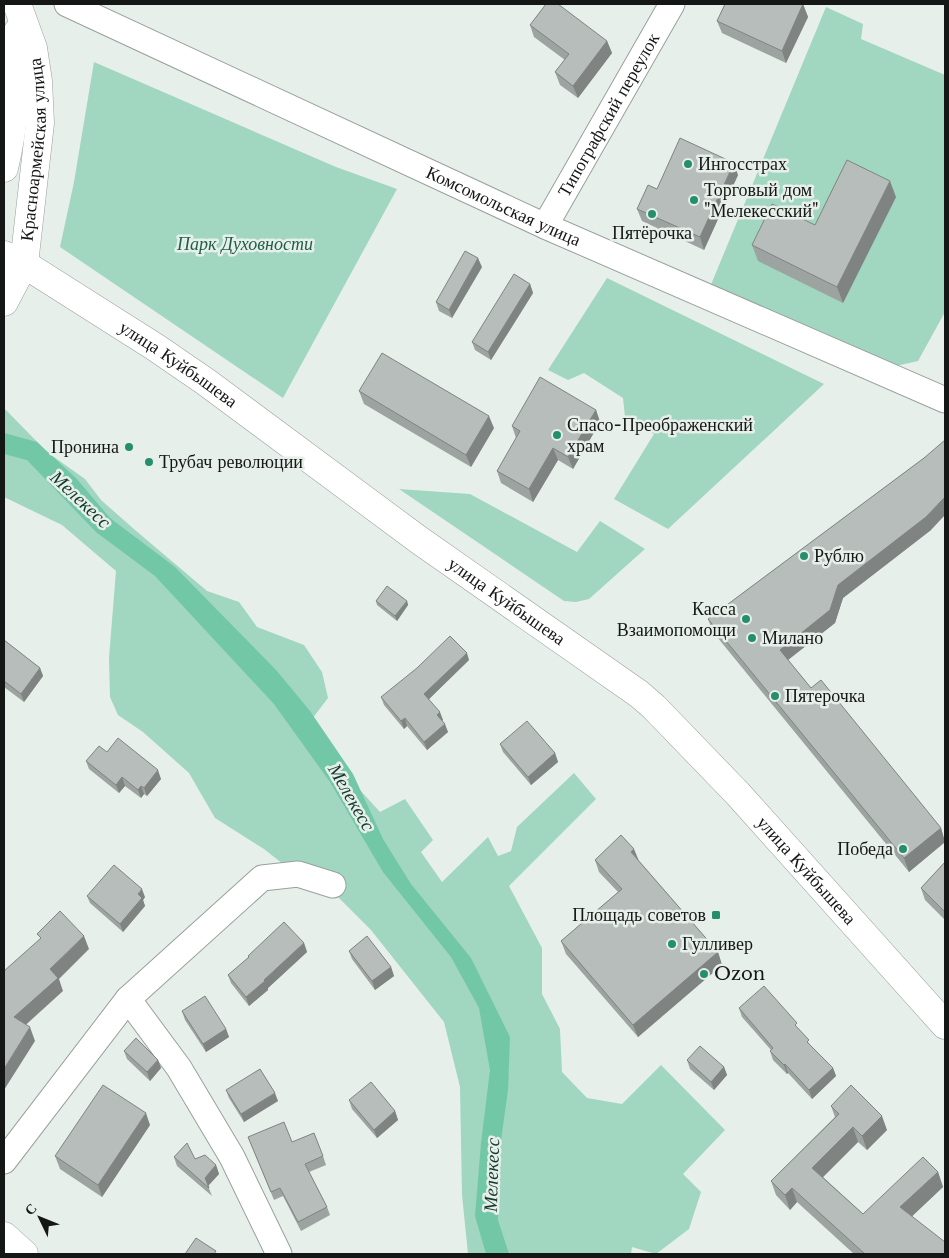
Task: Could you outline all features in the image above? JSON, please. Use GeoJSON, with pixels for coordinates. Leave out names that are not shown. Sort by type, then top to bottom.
{"type":"FeatureCollection","features":[{"type":"Feature","properties":{"kind":"main road","name":"Красноармейская улица"},"geometry":{"type":"LineString","coordinates":[[4,168],[16,81],[18,6]]}},
{"type":"Feature","properties":{"kind":"main road","name":"Красноармейская улица"},"geometry":{"type":"LineString","coordinates":[[14,260],[40,123],[38,81],[33,48],[18,6]]}},
{"type":"Feature","properties":{"kind":"main road"},"geometry":{"type":"LineString","coordinates":[[4,302],[14,260]]}},
{"type":"Feature","properties":{"kind":"main road","name":"улица Куйбышева"},"geometry":{"type":"LineString","coordinates":[[14,260],[155,347],[206,382],[419,540],[639,694],[654,707],[738,794],[945,1025]]}},
{"type":"Feature","properties":{"kind":"main road"},"geometry":{"type":"LineString","coordinates":[[4,1236],[24,1254]]}},
{"type":"Feature","properties":{"kind":"street","name":"Комсомольская улица"},"geometry":{"type":"LineString","coordinates":[[67,4],[545,226],[945,400]]}},
{"type":"Feature","properties":{"kind":"street","name":"Типографский переулок"},"geometry":{"type":"LineString","coordinates":[[545,226],[672,4]]}},
{"type":"Feature","properties":{"kind":"street"},"geometry":{"type":"LineString","coordinates":[[4,1161],[128,999],[262,878],[298,874],[333,886]]}},
{"type":"Feature","properties":{"kind":"street"},"geometry":{"type":"LineString","coordinates":[[128,999],[179,1068],[232,1157],[279,1254]]}},
{"type":"Feature","properties":{"kind":"green space"},"geometry":{"type":"Polygon","coordinates":[[[826,7],[863,24],[861,39],[945,75],[945,312],[918,361],[891,367],[710,287],[826,7]]]}},
{"type":"Feature","properties":{"kind":"green space","name":"Парк Духовности"},"geometry":{"type":"Polygon","coordinates":[[[94,62],[336,167],[397,189],[283,398],[60,247],[74,182],[94,62]]]}},
{"type":"Feature","properties":{"kind":"green space"},"geometry":{"type":"Polygon","coordinates":[[[607,278],[824,384],[668,529],[614,499],[654,434],[625,417],[623,398],[584,373],[568,380],[548,370],[607,278]]]}},
{"type":"Feature","properties":{"kind":"green space"},"geometry":{"type":"Polygon","coordinates":[[[4,408],[47,452],[85,479],[101,500],[207,591],[239,602],[257,627],[304,645],[322,672],[328,698],[312,719],[339,767],[380,812],[405,799],[433,840],[421,852],[442,882],[488,837],[498,856],[511,851],[517,827],[574,773],[596,799],[509,886],[542,948],[542,994],[560,1029],[562,1072],[587,1098],[622,1104],[661,1065],[725,1130],[683,1174],[701,1192],[689,1229],[656,1254],[632,1247],[631,1254],[468,1254],[462,1195],[460,1087],[444,1022],[371,930],[323,882],[283,864],[264,849],[215,818],[189,773],[143,732],[118,715],[110,697],[109,658],[116,571],[62,525],[4,497],[4,408]]]}},
{"type":"Feature","properties":{"kind":"green space"},"geometry":{"type":"Polygon","coordinates":[[[399,489],[470,494],[577,552],[600,521],[645,549],[589,599],[576,602],[564,601],[399,489]]]}},
{"type":"Feature","properties":{"kind":"water","name":"Мелекесс"},"geometry":{"type":"Polygon","coordinates":[[[4,433],[37,442],[76,478],[110,518],[175,567],[277,671],[310,711],[353,774],[383,839],[411,884],[471,958],[510,1037],[508,1090],[498,1162],[498,1220],[509,1254],[486,1254],[475,1216],[490,1070],[479,1008],[451,957],[383,872],[330,782],[274,704],[155,576],[96,532],[27,460],[4,454],[4,433]]]}},
{"type":"Feature","properties":{"kind":"building"},"geometry":{"type":"Polygon","coordinates":[[[546,4],[558,4],[607,41],[573,86],[555,72],[569,54],[530,25],[546,4]]]}},
{"type":"Feature","properties":{"kind":"building"},"geometry":{"type":"Polygon","coordinates":[[[725,4],[803,4],[782,51],[717,21],[725,4]]]}},
{"type":"Feature","properties":{"kind":"building","name":"Торговый дом \"Мелекесский\""},"geometry":{"type":"Polygon","coordinates":[[[680,138],[734,163],[700,237],[637,209],[648,185],[657,189],[680,138]]]}},
{"type":"Feature","properties":{"kind":"building"},"geometry":{"type":"Polygon","coordinates":[[[847,160],[890,181],[837,287],[752,245],[772,204],[815,225],[847,160]]]}},
{"type":"Feature","properties":{"kind":"building"},"geometry":{"type":"Polygon","coordinates":[[[465,251],[478,258],[449,310],[436,302],[465,251]]]}},
{"type":"Feature","properties":{"kind":"building"},"geometry":{"type":"Polygon","coordinates":[[[514,274],[530,284],[488,352],[472,342],[514,274]]]}},
{"type":"Feature","properties":{"kind":"building"},"geometry":{"type":"Polygon","coordinates":[[[382,353],[489,416],[466,455],[359,391],[382,353]]]}},
{"type":"Feature","properties":{"kind":"building"},"geometry":{"type":"Polygon","coordinates":[[[540,377],[596,410],[568,457],[553,448],[529,489],[497,471],[520,431],[512,426],[540,377]]]}},
{"type":"Feature","properties":{"kind":"building"},"geometry":{"type":"Polygon","coordinates":[[[945,440],[945,497],[926,517],[838,585],[830,610],[780,650],[811,688],[821,680],[941,828],[904,858],[708,619],[924,458],[945,440]]]}},
{"type":"Feature","properties":{"kind":"building"},"geometry":{"type":"Polygon","coordinates":[[[387,586],[407,601],[395,616],[376,601],[387,586]]]}},
{"type":"Feature","properties":{"kind":"building"},"geometry":{"type":"Polygon","coordinates":[[[450,636],[467,653],[424,694],[440,712],[437,715],[445,724],[424,742],[405,718],[401,721],[381,697],[417,668],[450,636]]]}},
{"type":"Feature","properties":{"kind":"building"},"geometry":{"type":"Polygon","coordinates":[[[4,640],[40,668],[21,694],[4,681],[4,640]]]}},
{"type":"Feature","properties":{"kind":"building"},"geometry":{"type":"Polygon","coordinates":[[[527,721],[555,753],[528,777],[500,744],[527,721]]]}},
{"type":"Feature","properties":{"kind":"building"},"geometry":{"type":"Polygon","coordinates":[[[118,738],[158,770],[144,788],[141,786],[138,790],[122,777],[116,785],[86,761],[99,746],[107,752],[118,738]]]}},
{"type":"Feature","properties":{"kind":"building"},"geometry":{"type":"Polygon","coordinates":[[[621,835],[634,849],[631,852],[718,952],[633,1025],[561,941],[622,889],[595,860],[621,835]]]}},
{"type":"Feature","properties":{"kind":"building"},"geometry":{"type":"Polygon","coordinates":[[[945,862],[945,912],[921,888],[945,862]]]}},
{"type":"Feature","properties":{"kind":"building"},"geometry":{"type":"Polygon","coordinates":[[[114,865],[142,889],[138,894],[142,898],[120,924],[87,896],[114,865]]]}},
{"type":"Feature","properties":{"kind":"building"},"geometry":{"type":"Polygon","coordinates":[[[60,911],[84,936],[50,969],[58,978],[14,1017],[30,1027],[4,1069],[4,971],[41,938],[37,934],[60,911]]]}},
{"type":"Feature","properties":{"kind":"building"},"geometry":{"type":"Polygon","coordinates":[[[284,922],[304,943],[246,997],[228,975],[284,922]]]}},
{"type":"Feature","properties":{"kind":"building"},"geometry":{"type":"Polygon","coordinates":[[[367,936],[391,967],[372,981],[349,951],[367,936]]]}},
{"type":"Feature","properties":{"kind":"building"},"geometry":{"type":"Polygon","coordinates":[[[764,986],[797,1023],[795,1025],[809,1040],[807,1042],[833,1068],[809,1090],[770,1051],[773,1048],[739,1008],[764,986]]]}},
{"type":"Feature","properties":{"kind":"building"},"geometry":{"type":"Polygon","coordinates":[[[205,996],[226,1029],[203,1044],[182,1011],[205,996]]]}},
{"type":"Feature","properties":{"kind":"building"},"geometry":{"type":"Polygon","coordinates":[[[136,1038],[158,1060],[147,1072],[124,1051],[136,1038]]]}},
{"type":"Feature","properties":{"kind":"building"},"geometry":{"type":"Polygon","coordinates":[[[700,1046],[724,1067],[711,1082],[687,1060],[700,1046]]]}},
{"type":"Feature","properties":{"kind":"building"},"geometry":{"type":"Polygon","coordinates":[[[260,1069],[275,1093],[241,1114],[226,1090],[260,1069]]]}},
{"type":"Feature","properties":{"kind":"building"},"geometry":{"type":"Polygon","coordinates":[[[371,1082],[395,1111],[374,1130],[349,1100],[371,1082]]]}},
{"type":"Feature","properties":{"kind":"building"},"geometry":{"type":"Polygon","coordinates":[[[103,1085],[146,1113],[98,1185],[55,1156],[103,1085]]]}},
{"type":"Feature","properties":{"kind":"building"},"geometry":{"type":"Polygon","coordinates":[[[851,1085],[882,1116],[862,1136],[853,1127],[812,1168],[863,1214],[923,1157],[938,1172],[900,1207],[945,1242],[945,1254],[865,1254],[792,1188],[785,1195],[771,1181],[839,1114],[831,1106],[851,1085]]]}},
{"type":"Feature","properties":{"kind":"building"},"geometry":{"type":"Polygon","coordinates":[[[284,1122],[292,1142],[314,1133],[323,1156],[305,1164],[327,1207],[298,1222],[280,1188],[271,1192],[248,1137],[284,1122]]]}},
{"type":"Feature","properties":{"kind":"building"},"geometry":{"type":"Polygon","coordinates":[[[187,1143],[195,1159],[205,1155],[216,1165],[205,1178],[209,1188],[174,1157],[187,1143]]]}},
{"type":"Feature","properties":{"kind":"building"},"geometry":{"type":"Polygon","coordinates":[[[196,1238],[216,1251],[214,1254],[185,1254],[196,1238]]]}},
{"type":"Feature","properties":{"kind":"place","name":"Ингосстрах"},"geometry":{"type":"Point","coordinates":[688,164]}},
{"type":"Feature","properties":{"kind":"place","name":"Торговый дом \"Мелекесский\""},"geometry":{"type":"Point","coordinates":[694,200]}},
{"type":"Feature","properties":{"kind":"place","name":"Пятёрочка"},"geometry":{"type":"Point","coordinates":[652,214]}},
{"type":"Feature","properties":{"kind":"place","name":"Спасо-Преображенский храм"},"geometry":{"type":"Point","coordinates":[557,435]}},
{"type":"Feature","properties":{"kind":"place","name":"Пронина"},"geometry":{"type":"Point","coordinates":[129,447]}},
{"type":"Feature","properties":{"kind":"place","name":"Трубач революции"},"geometry":{"type":"Point","coordinates":[149,462]}},
{"type":"Feature","properties":{"kind":"place","name":"Рублю"},"geometry":{"type":"Point","coordinates":[804,556]}},
{"type":"Feature","properties":{"kind":"place","name":"Касса Взаимопомощи"},"geometry":{"type":"Point","coordinates":[746,619]}},
{"type":"Feature","properties":{"kind":"place","name":"Милано"},"geometry":{"type":"Point","coordinates":[752,638]}},
{"type":"Feature","properties":{"kind":"place","name":"Пятерочка"},"geometry":{"type":"Point","coordinates":[775,696]}},
{"type":"Feature","properties":{"kind":"place","name":"Победа"},"geometry":{"type":"Point","coordinates":[903,849]}},
{"type":"Feature","properties":{"kind":"place","name":"Площадь советов"},"geometry":{"type":"Point","coordinates":[716,915]}},
{"type":"Feature","properties":{"kind":"place","name":"Гулливер"},"geometry":{"type":"Point","coordinates":[672,944]}},
{"type":"Feature","properties":{"kind":"place","name":"Ozon"},"geometry":{"type":"Point","coordinates":[704,974]}}]}
